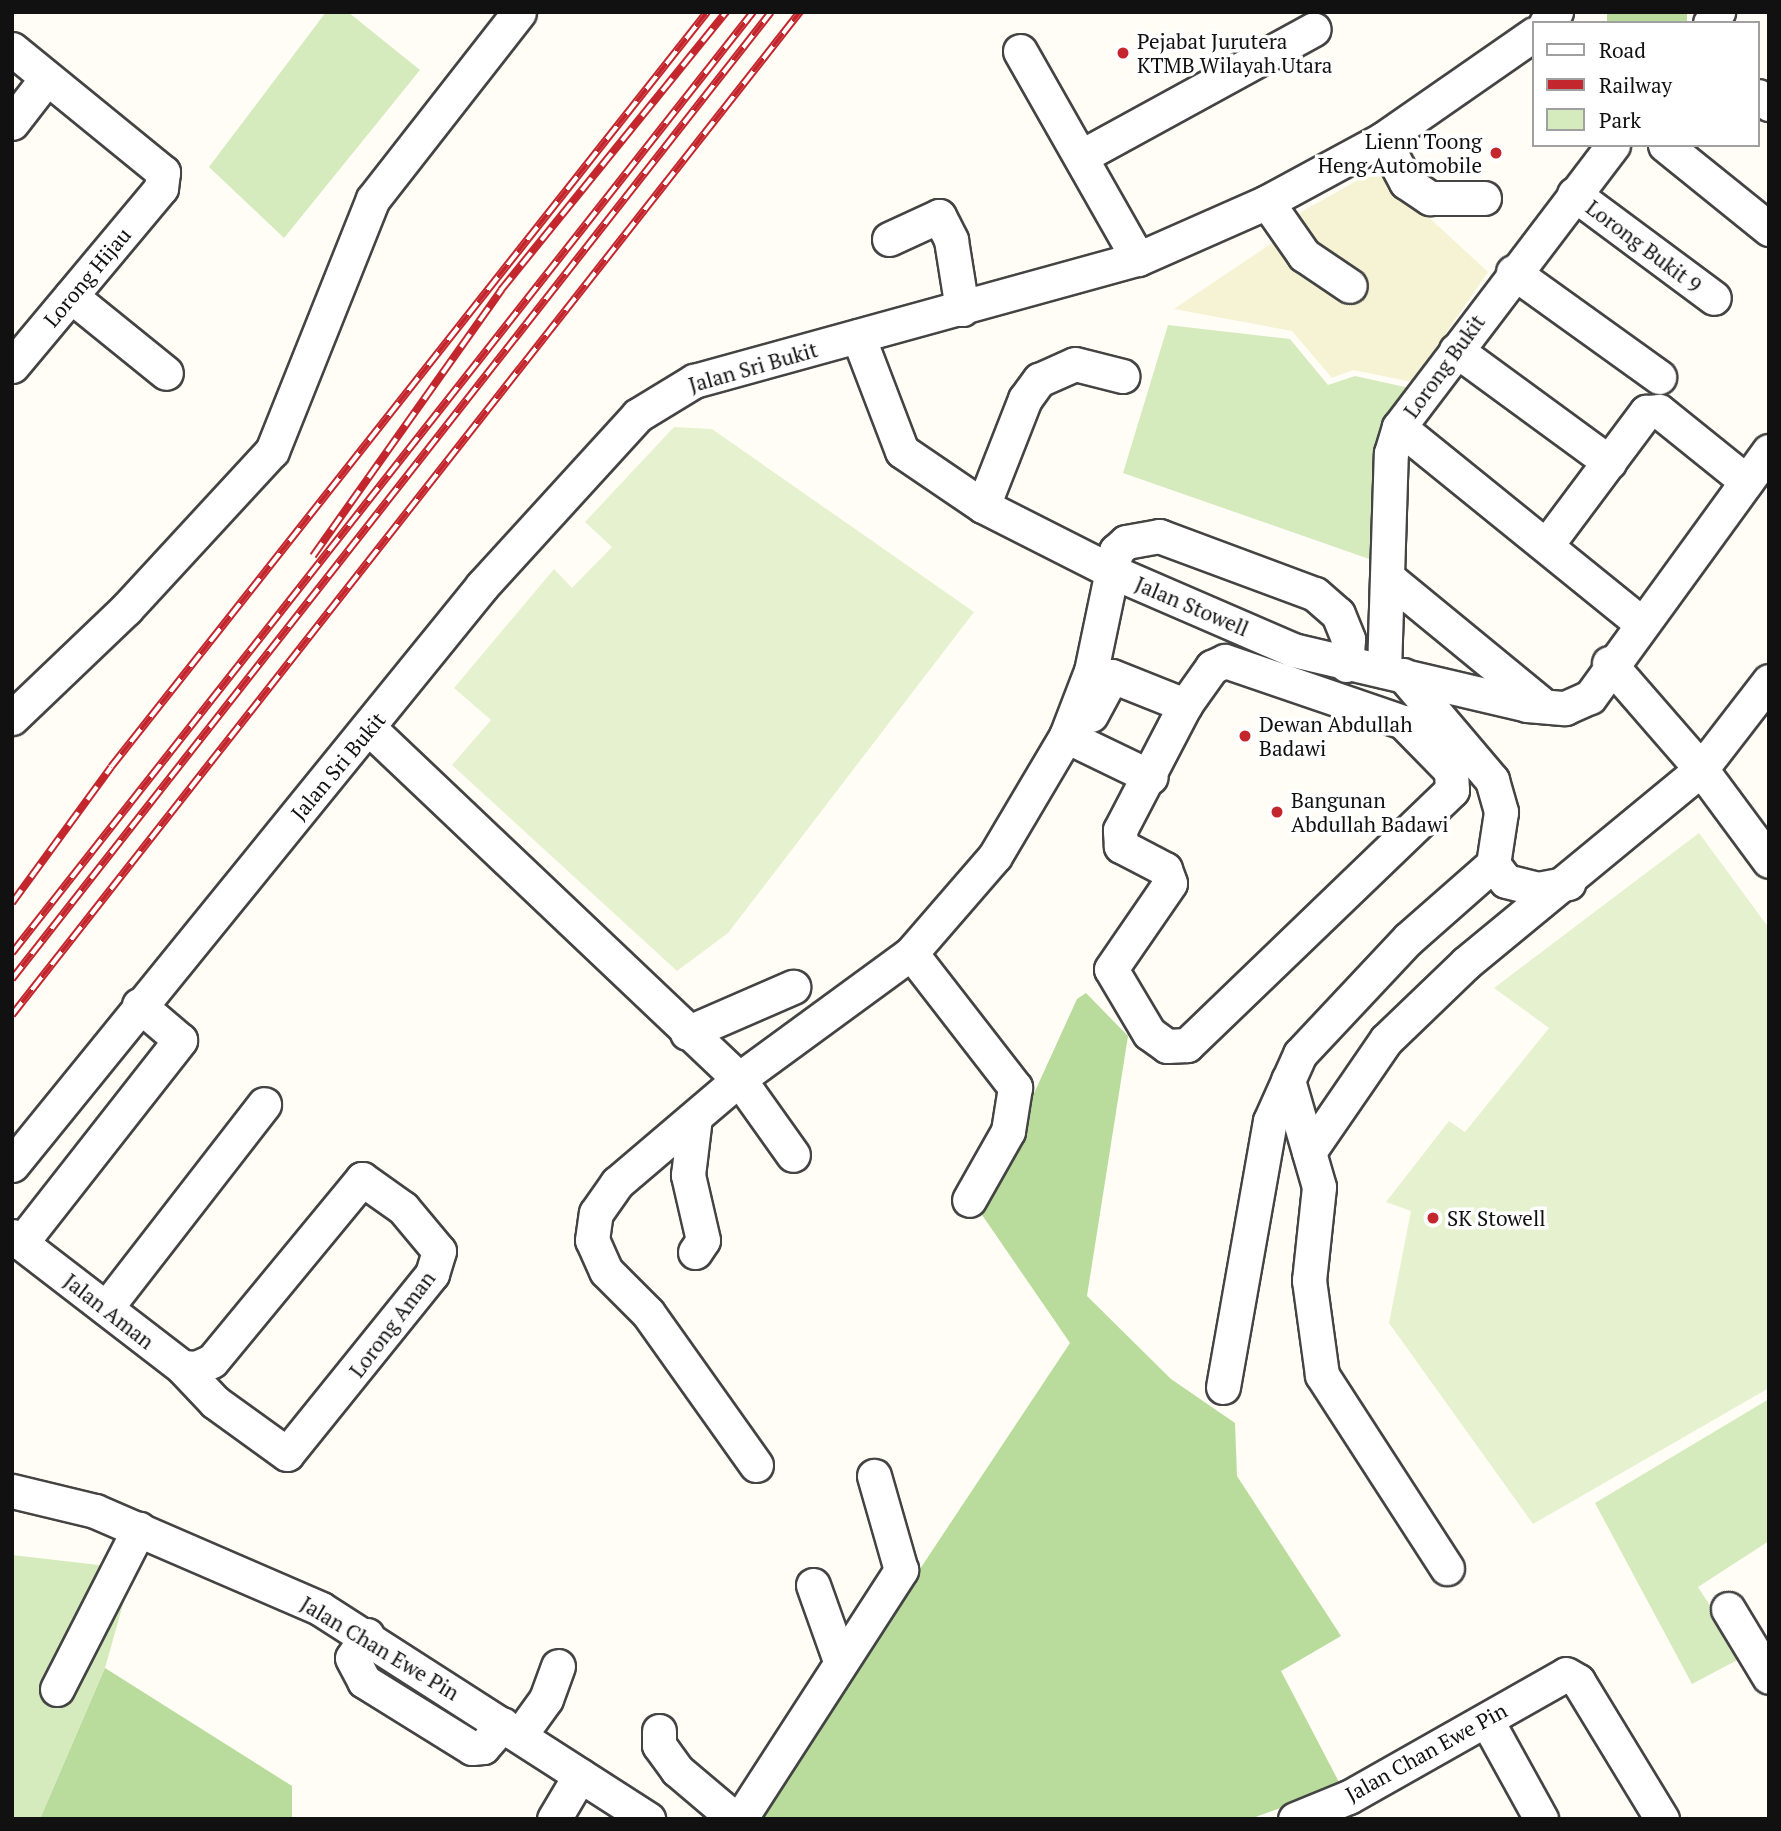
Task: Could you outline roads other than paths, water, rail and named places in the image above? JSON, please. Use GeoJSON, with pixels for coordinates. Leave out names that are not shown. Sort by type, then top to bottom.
{"type":"FeatureCollection","features":[{"type":"Feature","properties":{"kind":"street"},"geometry":{"type":"LineString","coordinates":[[12,718],[126,609],[272,451],[373,199],[519,12]]}},
{"type":"Feature","properties":{"kind":"street"},"geometry":{"type":"LineString","coordinates":[[1082,156],[1314,29]]}},
{"type":"Feature","properties":{"kind":"street","name":"Jalan Sri Bukit"},"geometry":{"type":"LineString","coordinates":[[12,1165],[139,1005],[370,729],[482,586],[638,415],[694,382],[1138,259],[1267,202],[1383,139],[1532,35]]}},
{"type":"Feature","properties":{"kind":"street"},"geometry":{"type":"LineString","coordinates":[[12,49],[46,79],[12,123]]}},
{"type":"Feature","properties":{"kind":"street"},"geometry":{"type":"LineString","coordinates":[[1020,51],[1082,156],[1138,259]]}},
{"type":"Feature","properties":{"kind":"street","name":"Lorong Hijau"},"geometry":{"type":"LineString","coordinates":[[12,366],[161,188],[163,172],[46,79]]}},
{"type":"Feature","properties":{"kind":"street"},"geometry":{"type":"LineString","coordinates":[[1383,139],[1406,182],[1430,198],[1484,198]]}},
{"type":"Feature","properties":{"kind":"street","name":"Lorong Bukit"},"geometry":{"type":"LineString","coordinates":[[1393,673],[1387,578],[1391,453],[1399,427],[1513,272],[1611,147]]}},
{"type":"Feature","properties":{"kind":"street"},"geometry":{"type":"LineString","coordinates":[[1667,147],[1769,229]]}},
{"type":"Feature","properties":{"kind":"street","name":"Lorong Bukit 9"},"geometry":{"type":"LineString","coordinates":[[1574,194],[1714,298]]}},
{"type":"Feature","properties":{"kind":"street"},"geometry":{"type":"LineString","coordinates":[[1267,202],[1304,255],[1350,286]]}},
{"type":"Feature","properties":{"kind":"street"},"geometry":{"type":"LineString","coordinates":[[888,239],[939,216],[951,240],[962,309]]}},
{"type":"Feature","properties":{"kind":"street"},"geometry":{"type":"LineString","coordinates":[[1513,272],[1659,377]]}},
{"type":"Feature","properties":{"kind":"street"},"geometry":{"type":"LineString","coordinates":[[71,296],[166,373]]}},
{"type":"Feature","properties":{"kind":"street","name":"Jalan Stowell"},"geometry":{"type":"LineString","coordinates":[[858,336],[902,451],[983,506],[1114,572],[1293,650],[1346,665],[1544,706],[1564,708],[1590,697],[1609,663],[1761,466]]}},
{"type":"Feature","properties":{"kind":"street"},"geometry":{"type":"LineString","coordinates":[[1456,350],[1609,462]]}},
{"type":"Feature","properties":{"kind":"street"},"geometry":{"type":"LineString","coordinates":[[983,506],[1025,399],[1039,380],[1075,364],[1122,376]]}},
{"type":"Feature","properties":{"kind":"street"},"geometry":{"type":"LineString","coordinates":[[1548,543],[1646,412],[1659,411],[1761,466]]}},
{"type":"Feature","properties":{"kind":"street"},"geometry":{"type":"LineString","coordinates":[[1399,427],[1548,543],[1640,622]]}},
{"type":"Feature","properties":{"kind":"street"},"geometry":{"type":"LineString","coordinates":[[1072,739],[1091,671],[1114,572],[1116,551],[1126,542],[1159,536],[1315,594],[1338,614],[1348,639],[1346,665]]}},
{"type":"Feature","properties":{"kind":"street"},"geometry":{"type":"LineString","coordinates":[[1387,578],[1544,706]]}},
{"type":"Feature","properties":{"kind":"street"},"geometry":{"type":"LineString","coordinates":[[1238,661],[1404,722],[1451,771],[1452,790],[1187,1045],[1167,1046],[1149,1033],[1111,969],[1170,883],[1166,869],[1121,846],[1120,830],[1151,777],[1185,705],[1212,667],[1238,661]]}},
{"type":"Feature","properties":{"kind":"street"},"geometry":{"type":"LineString","coordinates":[[1609,663],[1701,769],[1769,861]]}},
{"type":"Feature","properties":{"kind":"street"},"geometry":{"type":"LineString","coordinates":[[1223,1387],[1270,1121],[1300,1054],[1399,949],[1493,864],[1501,813],[1492,780],[1393,673]]}},
{"type":"Feature","properties":{"kind":"street"},"geometry":{"type":"LineString","coordinates":[[756,1465],[648,1313],[606,1271],[592,1240],[596,1213],[617,1183],[739,1079],[911,953],[995,856],[1112,676],[1185,705]]}},
{"type":"Feature","properties":{"kind":"street"},"geometry":{"type":"LineString","coordinates":[[1310,1152],[1387,1040],[1466,963],[1568,883],[1701,769],[1769,681]]}},
{"type":"Feature","properties":{"kind":"street"},"geometry":{"type":"LineString","coordinates":[[370,729],[739,1079],[793,1155]]}},
{"type":"Feature","properties":{"kind":"street"},"geometry":{"type":"LineString","coordinates":[[1072,739],[1151,777]]}},
{"type":"Feature","properties":{"kind":"street"},"geometry":{"type":"LineString","coordinates":[[1493,864],[1506,881],[1538,889],[1568,883]]}},
{"type":"Feature","properties":{"kind":"street"},"geometry":{"type":"LineString","coordinates":[[911,953],[1015,1087],[1008,1131],[969,1200]]}},
{"type":"Feature","properties":{"kind":"street"},"geometry":{"type":"LineString","coordinates":[[688,1032],[793,986]]}},
{"type":"Feature","properties":{"kind":"street"},"geometry":{"type":"LineString","coordinates":[[17,1239],[180,1040],[139,1005]]}},
{"type":"Feature","properties":{"kind":"street"},"geometry":{"type":"LineString","coordinates":[[1288,1080],[1310,1152],[1321,1214],[1309,1280],[1322,1375],[1447,1567]]}},
{"type":"Feature","properties":{"kind":"street"},"geometry":{"type":"LineString","coordinates":[[106,1308],[264,1104]]}},
{"type":"Feature","properties":{"kind":"street"},"geometry":{"type":"LineString","coordinates":[[695,1117],[688,1175],[703,1240],[695,1252]]}},
{"type":"Feature","properties":{"kind":"street","name":"Lorong Aman"},"geometry":{"type":"LineString","coordinates":[[362,1179],[402,1208],[439,1251],[432,1274],[287,1454],[215,1402],[197,1364],[362,1179]]}},
{"type":"Feature","properties":{"kind":"street","name":"Jalan Aman"},"geometry":{"type":"LineString","coordinates":[[17,1239],[106,1308],[197,1364]]}},
{"type":"Feature","properties":{"kind":"street"},"geometry":{"type":"LineString","coordinates":[[659,1731],[659,1745],[677,1770],[738,1819],[901,1570],[874,1476]]}},
{"type":"Feature","properties":{"kind":"street","name":"Jalan Chan Ewe Pin"},"geometry":{"type":"LineString","coordinates":[[12,1492],[139,1529],[229,1565],[367,1635],[648,1819]]}},
{"type":"Feature","properties":{"kind":"street"},"geometry":{"type":"LineString","coordinates":[[57,1689],[139,1529]]}},
{"type":"Feature","properties":{"kind":"street"},"geometry":{"type":"LineString","coordinates":[[813,1584],[840,1661]]}},
{"type":"Feature","properties":{"kind":"street"},"geometry":{"type":"LineString","coordinates":[[1728,1609],[1769,1677]]}},
{"type":"Feature","properties":{"kind":"street"},"geometry":{"type":"LineString","coordinates":[[511,1730],[547,1699],[558,1666]]}},
{"type":"Feature","properties":{"kind":"street","name":"Jalan Chan Ewe Pin"},"geometry":{"type":"LineString","coordinates":[[1296,1819],[1349,1797],[1487,1721],[1553,1678],[1566,1674],[1578,1681],[1662,1819]]}},
{"type":"Feature","properties":{"kind":"street"},"geometry":{"type":"LineString","coordinates":[[1487,1721],[1541,1819]]}},
{"type":"Feature","properties":{"kind":"street"},"geometry":{"type":"LineString","coordinates":[[554,1819],[580,1775]]}},
{"type":"Feature","properties":{"kind":"railway"},"geometry":{"type":"LineString","coordinates":[[12,903],[111,767],[707,12]]}},
{"type":"Feature","properties":{"kind":"railway"},"geometry":{"type":"LineString","coordinates":[[313,556],[501,290],[726,12]]}},
{"type":"Feature","properties":{"kind":"railway"},"geometry":{"type":"LineString","coordinates":[[12,953],[753,12]]}},
{"type":"Feature","properties":{"kind":"railway"},"geometry":{"type":"LineString","coordinates":[[12,979],[771,12]]}},
{"type":"Feature","properties":{"kind":"railway"},"geometry":{"type":"LineString","coordinates":[[12,1015],[800,12]]}},
{"type":"Feature","properties":{"kind":"place","name":"Pejabat Jurutera KTMB Wilayah Utara"},"geometry":{"type":"Point","coordinates":[1123,53]}},
{"type":"Feature","properties":{"kind":"place","name":"Lienn Toong Heng Automobile"},"geometry":{"type":"Point","coordinates":[1496,153]}},
{"type":"Feature","properties":{"kind":"place","name":"Dewan Abdullah Badawi"},"geometry":{"type":"Point","coordinates":[1245,736]}},
{"type":"Feature","properties":{"kind":"place","name":"Bangunan Abdullah Badawi"},"geometry":{"type":"Point","coordinates":[1277,812]}},
{"type":"Feature","properties":{"kind":"place","name":"SK Stowell"},"geometry":{"type":"Point","coordinates":[1433,1218]}}]}
